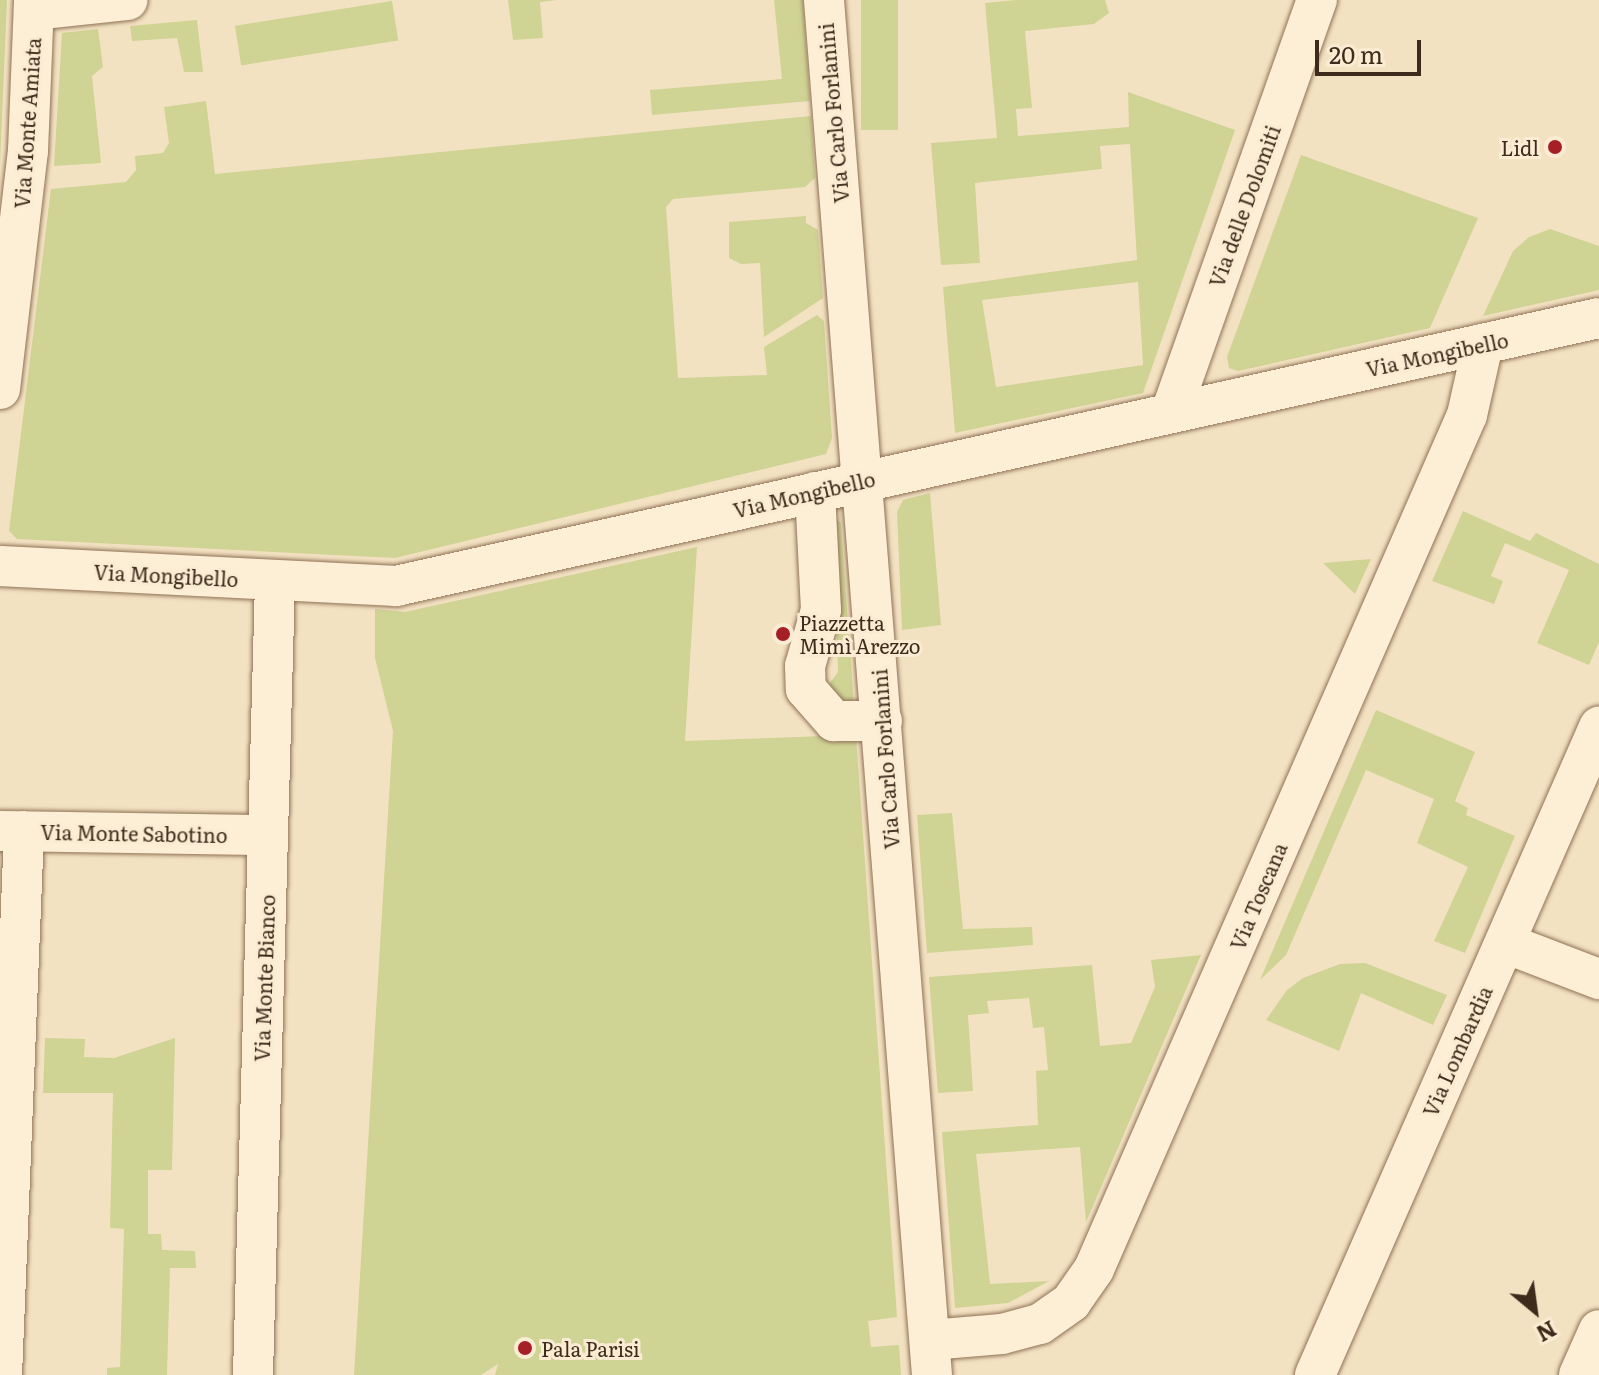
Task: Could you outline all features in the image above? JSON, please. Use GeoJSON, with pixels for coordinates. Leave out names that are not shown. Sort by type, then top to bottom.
{"type":"FeatureCollection","features":[{"type":"Feature","properties":{"kind":"street"},"geometry":{"type":"LineString","coordinates":[[34,5],[127,0]]}},
{"type":"Feature","properties":{"kind":"street","name":"Via Carlo Forlanini"},"geometry":{"type":"LineString","coordinates":[[824,0],[931,1357]]}},
{"type":"Feature","properties":{"kind":"street","name":"Via delle Dolomiti"},"geometry":{"type":"LineString","coordinates":[[1171,412],[1317,0]]}},
{"type":"Feature","properties":{"kind":"street","name":"Via Monte Amiata"},"geometry":{"type":"LineString","coordinates":[[0,389],[28,151],[34,5]]}},
{"type":"Feature","properties":{"kind":"street","name":"Via Mongibello"},"geometry":{"type":"LineString","coordinates":[[0,566],[396,586],[1599,318]]}},
{"type":"Feature","properties":{"kind":"street","name":"Via Toscana"},"geometry":{"type":"LineString","coordinates":[[931,1357],[1040,1324],[1071,1302],[1094,1269],[1467,415],[1483,344]]}},
{"type":"Feature","properties":{"kind":"street"},"geometry":{"type":"LineString","coordinates":[[815,492],[821,610],[805,666],[806,689],[834,721],[882,721]]}},
{"type":"Feature","properties":{"kind":"street","name":"Via Monte Bianco"},"geometry":{"type":"LineString","coordinates":[[253,1375],[275,581]]}},
{"type":"Feature","properties":{"kind":"street","name":"Via Lombardia"},"geometry":{"type":"LineString","coordinates":[[1315,1375],[1599,727]]}},
{"type":"Feature","properties":{"kind":"street"},"geometry":{"type":"LineString","coordinates":[[2,1375],[12,831]]}},
{"type":"Feature","properties":{"kind":"street","name":"Via Monte Sabotino"},"geometry":{"type":"LineString","coordinates":[[12,831],[268,835]]}},
{"type":"Feature","properties":{"kind":"street"},"geometry":{"type":"LineString","coordinates":[[1505,943],[1599,979]]}},
{"type":"Feature","properties":{"kind":"street"},"geometry":{"type":"LineString","coordinates":[[1579,1375],[1599,1330]]}},
{"type":"Feature","properties":{"kind":"green space"},"geometry":{"type":"Polygon","coordinates":[[[0,0],[7,0],[0,165],[0,0]]]}},
{"type":"Feature","properties":{"kind":"green space"},"geometry":{"type":"Polygon","coordinates":[[[508,0],[557,0],[540,2],[543,38],[513,40],[508,0]]]}},
{"type":"Feature","properties":{"kind":"green space"},"geometry":{"type":"Polygon","coordinates":[[[774,0],[803,0],[810,101],[652,115],[650,90],[782,79],[774,0]]]}},
{"type":"Feature","properties":{"kind":"green space"},"geometry":{"type":"Polygon","coordinates":[[[861,0],[898,0],[898,130],[861,130],[861,0]]]}},
{"type":"Feature","properties":{"kind":"green space"},"geometry":{"type":"Polygon","coordinates":[[[1105,0],[1109,13],[1094,24],[1025,31],[1032,108],[1016,109],[1018,136],[1129,127],[1128,92],[1235,130],[1143,393],[955,433],[943,287],[1137,260],[1130,144],[1100,146],[1102,169],[975,183],[980,263],[941,265],[931,143],[997,138],[985,3],[1105,0]],[[1138,282],[982,300],[996,387],[1143,365],[1138,282]]]}},
{"type":"Feature","properties":{"kind":"green space"},"geometry":{"type":"Polygon","coordinates":[[[392,1],[398,41],[241,65],[235,26],[392,1]]]}},
{"type":"Feature","properties":{"kind":"green space"},"geometry":{"type":"Polygon","coordinates":[[[197,20],[203,72],[184,72],[177,38],[132,41],[130,26],[197,20]]]}},
{"type":"Feature","properties":{"kind":"green space"},"geometry":{"type":"Polygon","coordinates":[[[98,29],[103,67],[92,76],[101,163],[54,166],[62,33],[98,29]]]}},
{"type":"Feature","properties":{"kind":"green space"},"geometry":{"type":"Polygon","coordinates":[[[206,101],[215,174],[811,116],[815,178],[805,187],[673,199],[666,207],[678,378],[767,375],[764,347],[817,315],[824,321],[832,438],[826,454],[395,558],[17,539],[9,531],[51,189],[126,182],[136,170],[135,156],[163,153],[169,143],[164,107],[206,101]]]}},
{"type":"Feature","properties":{"kind":"green space"},"geometry":{"type":"Polygon","coordinates":[[[1301,155],[1478,218],[1430,328],[1238,371],[1229,368],[1227,357],[1301,155]]]}},
{"type":"Feature","properties":{"kind":"green space"},"geometry":{"type":"Polygon","coordinates":[[[806,216],[806,223],[818,230],[823,298],[764,337],[760,263],[741,264],[729,258],[729,222],[806,216]]]}},
{"type":"Feature","properties":{"kind":"green space"},"geometry":{"type":"Polygon","coordinates":[[[1550,229],[1599,246],[1599,290],[1483,316],[1513,251],[1529,237],[1550,229]]]}},
{"type":"Feature","properties":{"kind":"green space"},"geometry":{"type":"Polygon","coordinates":[[[930,493],[941,625],[902,630],[897,512],[903,500],[930,493]]]}},
{"type":"Feature","properties":{"kind":"green space"},"geometry":{"type":"Polygon","coordinates":[[[1463,511],[1530,541],[1536,533],[1599,564],[1599,642],[1589,665],[1537,643],[1569,570],[1505,543],[1491,576],[1503,581],[1494,604],[1432,581],[1463,511]]]}},
{"type":"Feature","properties":{"kind":"green space"},"geometry":{"type":"Polygon","coordinates":[[[833,517],[841,523],[854,706],[834,703],[824,691],[838,672],[833,517]]]}},
{"type":"Feature","properties":{"kind":"green space"},"geometry":{"type":"Polygon","coordinates":[[[697,547],[685,741],[856,735],[897,1317],[868,1321],[871,1347],[899,1345],[901,1375],[495,1375],[498,1364],[481,1375],[354,1375],[393,731],[375,658],[375,609],[405,612],[697,547]]]}},
{"type":"Feature","properties":{"kind":"green space"},"geometry":{"type":"Polygon","coordinates":[[[1371,559],[1355,594],[1323,563],[1371,559]]]}},
{"type":"Feature","properties":{"kind":"green space"},"geometry":{"type":"Polygon","coordinates":[[[1376,710],[1475,752],[1455,801],[1468,808],[1466,815],[1515,836],[1465,953],[1434,941],[1468,867],[1417,843],[1434,799],[1366,770],[1286,955],[1260,980],[1376,710]]]}},
{"type":"Feature","properties":{"kind":"green space"},"geometry":{"type":"Polygon","coordinates":[[[952,813],[963,929],[1032,927],[1033,945],[927,953],[917,815],[952,813]]]}},
{"type":"Feature","properties":{"kind":"green space"},"geometry":{"type":"Polygon","coordinates":[[[1201,955],[1086,1222],[1080,1147],[976,1154],[990,1284],[1049,1281],[1008,1303],[955,1308],[942,1132],[1038,1125],[1036,1071],[1048,1070],[1044,1027],[1033,1028],[1029,998],[987,1001],[989,1013],[968,1015],[973,1091],[938,1093],[929,977],[1092,965],[1100,1046],[1131,1043],[1155,987],[1151,960],[1201,955]]]}},
{"type":"Feature","properties":{"kind":"green space"},"geometry":{"type":"Polygon","coordinates":[[[1365,963],[1447,995],[1433,1025],[1361,993],[1339,1051],[1266,1020],[1287,990],[1303,978],[1340,964],[1365,963]]]}},
{"type":"Feature","properties":{"kind":"green space"},"geometry":{"type":"Polygon","coordinates":[[[45,1038],[85,1039],[84,1057],[114,1058],[175,1038],[172,1170],[148,1170],[148,1234],[161,1234],[162,1250],[195,1251],[196,1268],[170,1268],[167,1375],[107,1375],[107,1368],[120,1367],[124,1229],[110,1228],[113,1093],[43,1093],[45,1038]]]}},
{"type":"Feature","properties":{"kind":"place","name":"Lidl"},"geometry":{"type":"Point","coordinates":[1555,147]}},
{"type":"Feature","properties":{"kind":"place","name":"Piazzetta Mimì Arezzo"},"geometry":{"type":"Point","coordinates":[783,634]}},
{"type":"Feature","properties":{"kind":"place","name":"Pala Parisi"},"geometry":{"type":"Point","coordinates":[525,1348]}}]}
